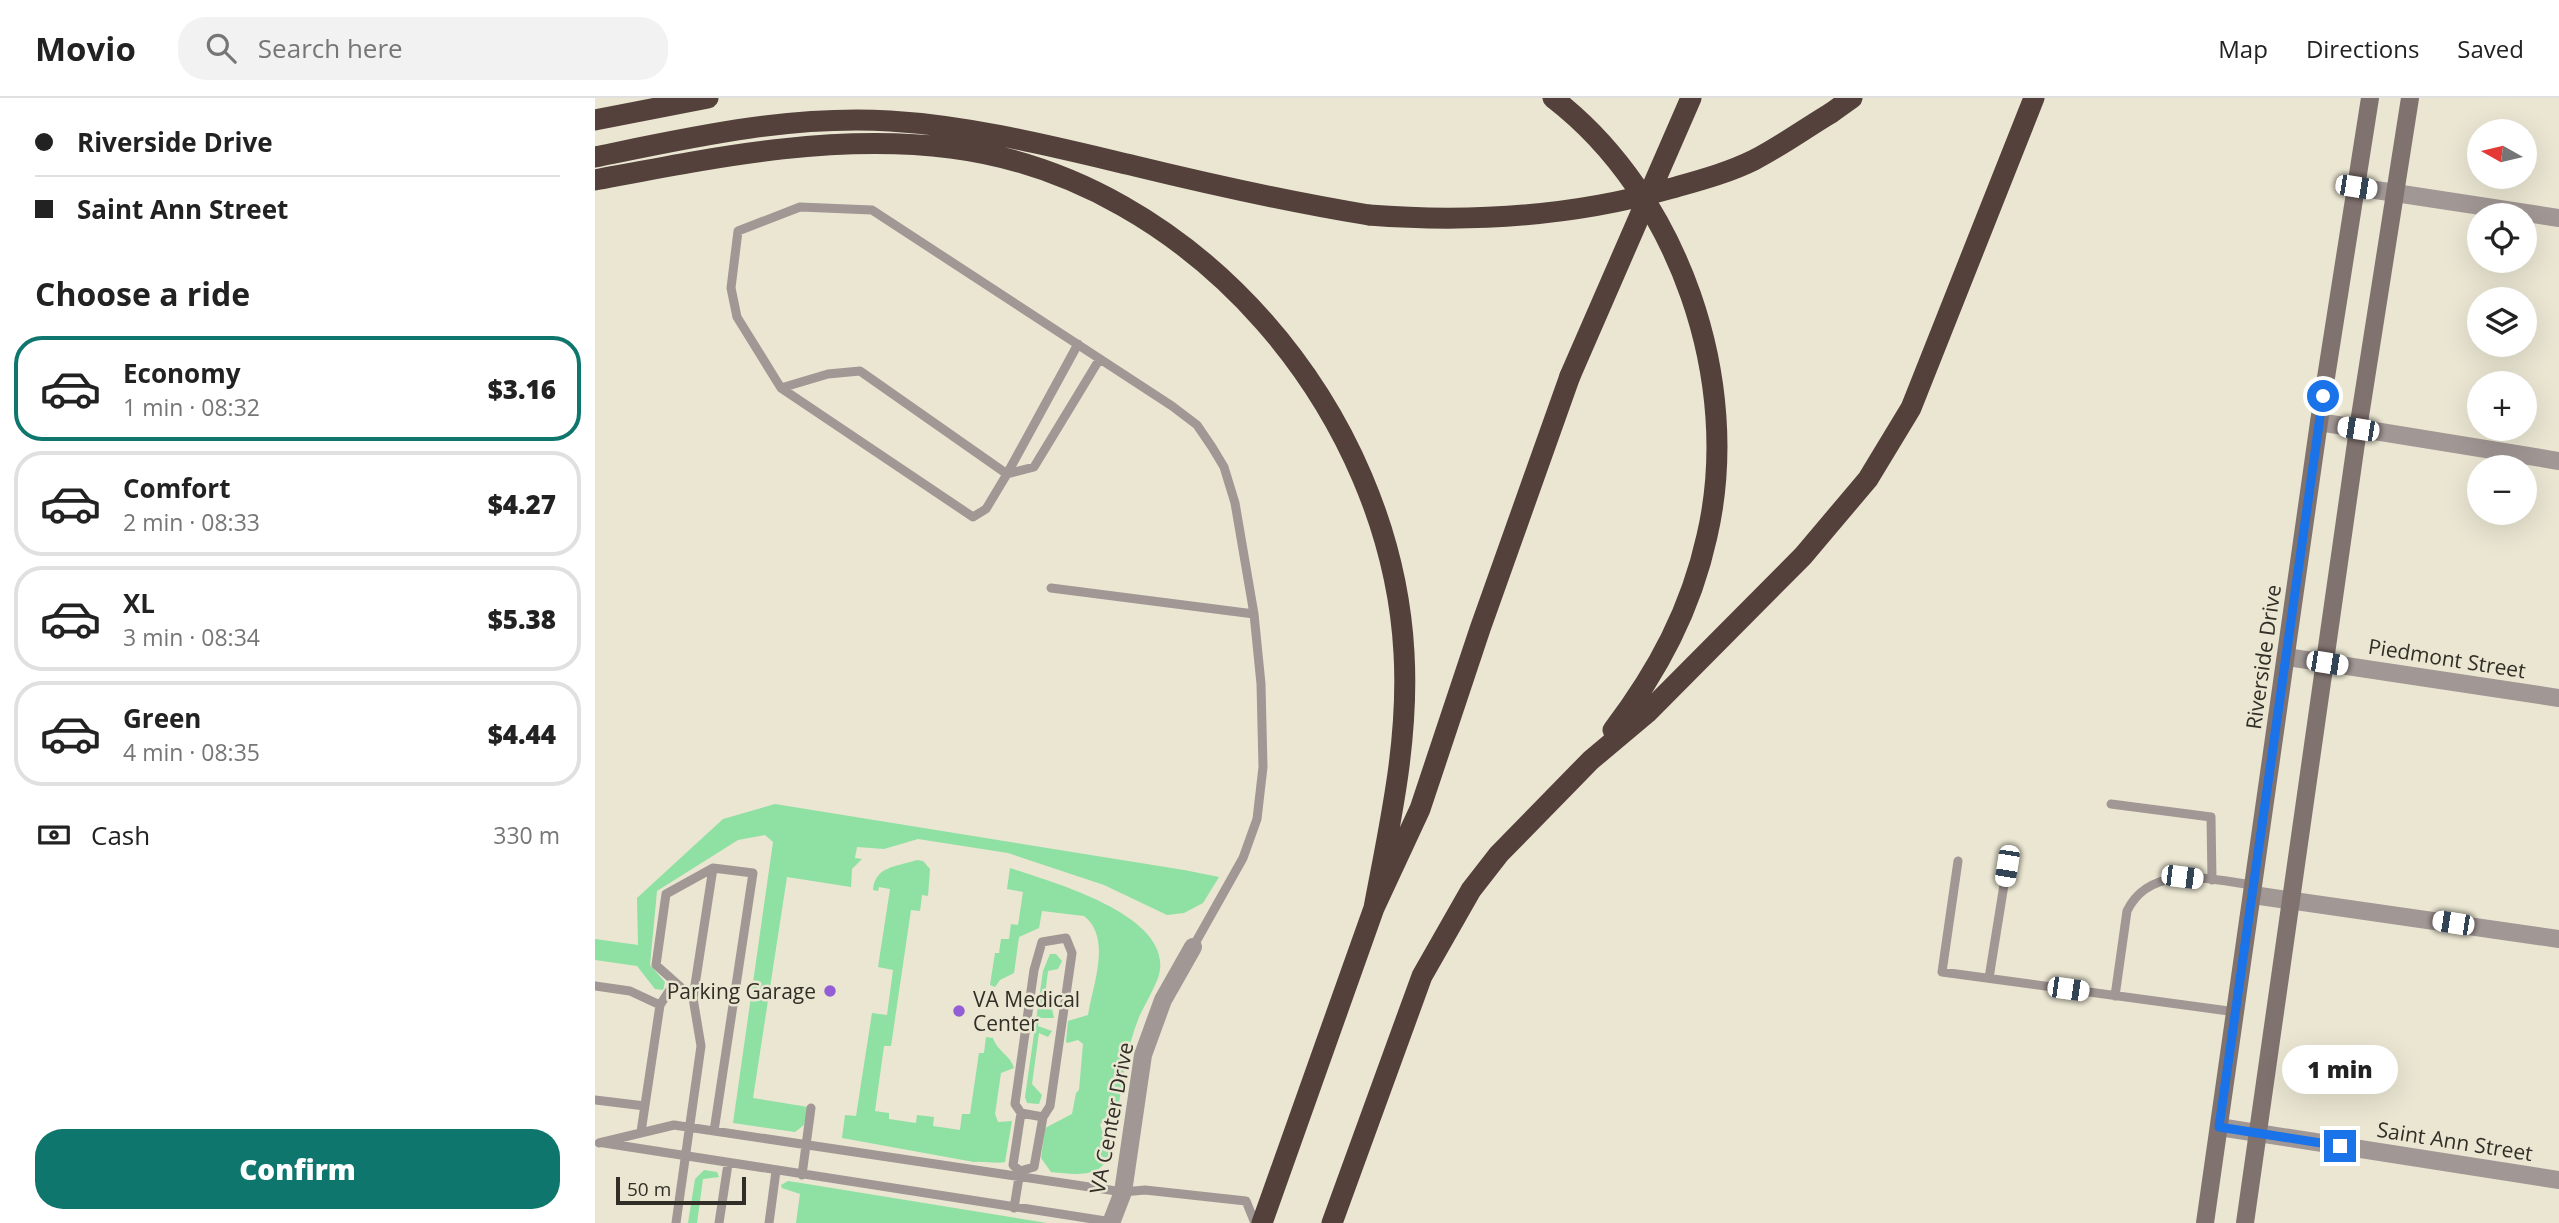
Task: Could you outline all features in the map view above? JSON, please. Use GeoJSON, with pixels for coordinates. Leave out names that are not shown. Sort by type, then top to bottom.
{"type":"FeatureCollection","features":[{"type":"Feature","properties":{"kind":"highway"},"geometry":{"type":"LineString","coordinates":[[595,120],[708,98]]}},
{"type":"Feature","properties":{"kind":"highway"},"geometry":{"type":"LineString","coordinates":[[1553,98],[1582,121],[1616,162],[1656,220],[1684,278],[1704,340],[1712,380],[1716,433],[1715,485],[1708,535],[1691,594],[1674,637],[1647,686],[1591,760]]}},
{"type":"Feature","properties":{"kind":"highway"},"geometry":{"type":"LineString","coordinates":[[1262,1223],[1374,908],[1420,809],[1480,629],[1570,376],[1691,98]]}},
{"type":"Feature","properties":{"kind":"highway"},"geometry":{"type":"LineString","coordinates":[[595,157],[710,133],[769,125],[888,120],[947,126],[1026,140],[1215,185],[1369,215],[1498,219],[1562,213],[1627,201],[1696,182],[1753,160],[1852,98]]}},
{"type":"Feature","properties":{"kind":"highway"},"geometry":{"type":"LineString","coordinates":[[1332,1223],[1422,976],[1471,890],[1499,854],[1591,760],[1647,713],[1803,556],[1868,479],[1911,408],[2034,98]]}},
{"type":"Feature","properties":{"kind":"highway"},"geometry":{"type":"LineString","coordinates":[[595,180],[784,147],[905,143],[955,148],[1040,169],[1098,193],[1148,222],[1232,288],[1296,361],[1352,454],[1386,548],[1398,602],[1404,651],[1406,722],[1401,766],[1374,908]]}},
{"type":"Feature","properties":{"kind":"street","name":"Riverside Drive"},"geometry":{"type":"LineString","coordinates":[[2205,1223],[2319,422],[2369,98]]}},
{"type":"Feature","properties":{"kind":"street"},"geometry":{"type":"LineString","coordinates":[[2245,1223],[2327,663],[2358,429],[2410,98]]}},
{"type":"Feature","properties":{"kind":"street"},"geometry":{"type":"LineString","coordinates":[[2356,187],[2559,218]]}},
{"type":"Feature","properties":{"kind":"street"},"geometry":{"type":"LineString","coordinates":[[2319,422],[2559,461]]}},
{"type":"Feature","properties":{"kind":"street","name":"Piedmont Street"},"geometry":{"type":"LineString","coordinates":[[2286,657],[2559,698]]}},
{"type":"Feature","properties":{"kind":"street"},"geometry":{"type":"LineString","coordinates":[[2254,890],[2293,899],[2559,939]]}},
{"type":"Feature","properties":{"kind":"street","name":"VA Center Drive"},"geometry":{"type":"LineString","coordinates":[[1111,1223],[1123,1192],[1143,1055],[1163,1000],[1192,947]]}},
{"type":"Feature","properties":{"kind":"street","name":"Saint Ann Street"},"geometry":{"type":"LineString","coordinates":[[2219,1127],[2559,1180]]}},
{"type":"Feature","properties":{"kind":"lane"},"geometry":{"type":"LineString","coordinates":[[1078,344],[986,509],[973,517],[781,388],[737,317],[731,288],[738,232],[800,207],[872,210],[1078,344],[1197,425],[1212,447],[1224,467],[1235,503],[1254,614],[1261,684],[1263,767],[1257,819],[1243,858],[1192,947]]}},
{"type":"Feature","properties":{"kind":"lane"},"geometry":{"type":"LineString","coordinates":[[781,388],[828,374],[860,371],[1007,474],[1034,467],[1099,360]]}},
{"type":"Feature","properties":{"kind":"lane"},"geometry":{"type":"LineString","coordinates":[[1051,588],[1254,614]]}},
{"type":"Feature","properties":{"kind":"lane"},"geometry":{"type":"LineString","coordinates":[[2111,804],[2211,817],[2212,880]]}},
{"type":"Feature","properties":{"kind":"lane"},"geometry":{"type":"LineString","coordinates":[[1958,862],[1942,972],[2236,1013]]}},
{"type":"Feature","properties":{"kind":"lane"},"geometry":{"type":"LineString","coordinates":[[1989,978],[2007,866]]}},
{"type":"Feature","properties":{"kind":"lane"},"geometry":{"type":"LineString","coordinates":[[675,1223],[701,1046],[693,998],[713,868]]}},
{"type":"Feature","properties":{"kind":"lane"},"geometry":{"type":"LineString","coordinates":[[693,998],[656,965],[666,894],[713,868],[753,873],[714,1131]]}},
{"type":"Feature","properties":{"kind":"lane"},"geometry":{"type":"LineString","coordinates":[[2115,996],[2127,911],[2133,898],[2146,888],[2167,879],[2182,877],[2212,880],[2254,890]]}},
{"type":"Feature","properties":{"kind":"lane"},"geometry":{"type":"LineString","coordinates":[[1014,1208],[1019,1175],[1013,1165],[1021,1113],[1015,1104],[1034,970],[1042,943],[1066,939],[1072,953],[1050,1106],[1043,1117],[1034,1167],[1019,1175]]}},
{"type":"Feature","properties":{"kind":"lane"},"geometry":{"type":"LineString","coordinates":[[641,1132],[660,1005],[675,982]]}},
{"type":"Feature","properties":{"kind":"lane"},"geometry":{"type":"LineString","coordinates":[[595,986],[629,991],[660,1005]]}},
{"type":"Feature","properties":{"kind":"lane"},"geometry":{"type":"LineString","coordinates":[[595,1100],[645,1106]]}},
{"type":"Feature","properties":{"kind":"lane"},"geometry":{"type":"LineString","coordinates":[[802,1175],[811,1108]]}},
{"type":"Feature","properties":{"kind":"lane"},"geometry":{"type":"LineString","coordinates":[[1021,1113],[1043,1117]]}},
{"type":"Feature","properties":{"kind":"lane"},"geometry":{"type":"LineString","coordinates":[[597,1142],[674,1125],[1123,1192],[1145,1190],[1246,1201],[1255,1223]]}},
{"type":"Feature","properties":{"kind":"lane"},"geometry":{"type":"LineString","coordinates":[[597,1142],[1117,1223]]}},
{"type":"Feature","properties":{"kind":"lane"},"geometry":{"type":"LineString","coordinates":[[719,1223],[728,1164]]}},
{"type":"Feature","properties":{"kind":"lane"},"geometry":{"type":"LineString","coordinates":[[769,1223],[776,1171]]}},
{"type":"Feature","properties":{"kind":"green space"},"geometry":{"type":"Polygon","coordinates":[[[775,804],[1219,877],[1203,903],[1184,913],[1167,915],[1104,885],[1008,853],[918,839],[884,849],[857,847],[855,858],[862,859],[852,869],[851,887],[787,877],[753,1098],[808,1107],[804,1125],[795,1132],[733,1123],[773,842],[765,835],[738,840],[657,891],[650,965],[665,982],[663,990],[655,989],[637,966],[595,960],[595,939],[638,945],[637,898],[723,819],[775,804]]]}},
{"type":"Feature","properties":{"kind":"green space"},"geometry":{"type":"Polygon","coordinates":[[[917,860],[923,861],[930,869],[928,896],[922,895],[920,911],[911,910],[891,1046],[884,1046],[875,1111],[889,1113],[889,1119],[916,1123],[917,1115],[934,1117],[933,1126],[960,1130],[962,1114],[970,1114],[979,1053],[984,1053],[986,1037],[993,1038],[1014,1068],[1001,1073],[995,1114],[998,1122],[1012,1121],[1005,1162],[974,1162],[842,1138],[845,1115],[856,1116],[872,1013],[887,1015],[893,970],[878,967],[890,889],[879,887],[878,891],[873,890],[875,882],[882,872],[917,860]]]}},
{"type":"Feature","properties":{"kind":"green space"},"geometry":{"type":"Polygon","coordinates":[[[1010,868],[1053,882],[1107,905],[1131,920],[1149,937],[1159,956],[1158,978],[1139,1017],[1131,1042],[1117,1121],[1110,1119],[1100,1124],[1102,1131],[1114,1134],[1111,1148],[1107,1159],[1095,1171],[1076,1174],[1051,1172],[1041,1158],[1045,1128],[1072,1114],[1079,1090],[1083,1044],[1078,1040],[1067,1043],[1068,1021],[1088,1015],[1098,962],[1097,936],[1084,916],[1042,911],[1039,928],[1019,937],[1014,973],[1000,980],[995,987],[990,985],[995,953],[999,953],[1001,939],[1009,939],[1011,924],[1018,925],[1023,892],[1007,889],[1010,868]]]}},
{"type":"Feature","properties":{"kind":"green space"},"geometry":{"type":"Polygon","coordinates":[[[1050,954],[1056,954],[1062,961],[1058,969],[1048,971],[1044,1003],[1052,1009],[1054,1018],[1040,1018],[1038,1026],[1052,1031],[1048,1037],[1039,1033],[1032,1084],[1042,1095],[1039,1104],[1027,1103],[1025,1097],[1043,971],[1050,954]]]}},
{"type":"Feature","properties":{"kind":"green space"},"geometry":{"type":"Polygon","coordinates":[[[704,1170],[717,1172],[719,1177],[703,1179],[697,1223],[688,1223],[695,1179],[704,1170]]]}},
{"type":"Feature","properties":{"kind":"green space"},"geometry":{"type":"Polygon","coordinates":[[[788,1181],[1047,1223],[796,1223],[800,1194],[782,1188],[781,1185],[788,1181]]]}},
{"type":"Feature","properties":{"kind":"place","name":"Parking Garage"},"geometry":{"type":"Point","coordinates":[830,991]}},
{"type":"Feature","properties":{"kind":"place","name":"VA Medical Center"},"geometry":{"type":"Point","coordinates":[959,1011]}},
{"type":"Feature","properties":{"kind":"route"},"geometry":{"type":"LineString","coordinates":[[2323,396],[2219,1127],[2340,1146]]}}]}
